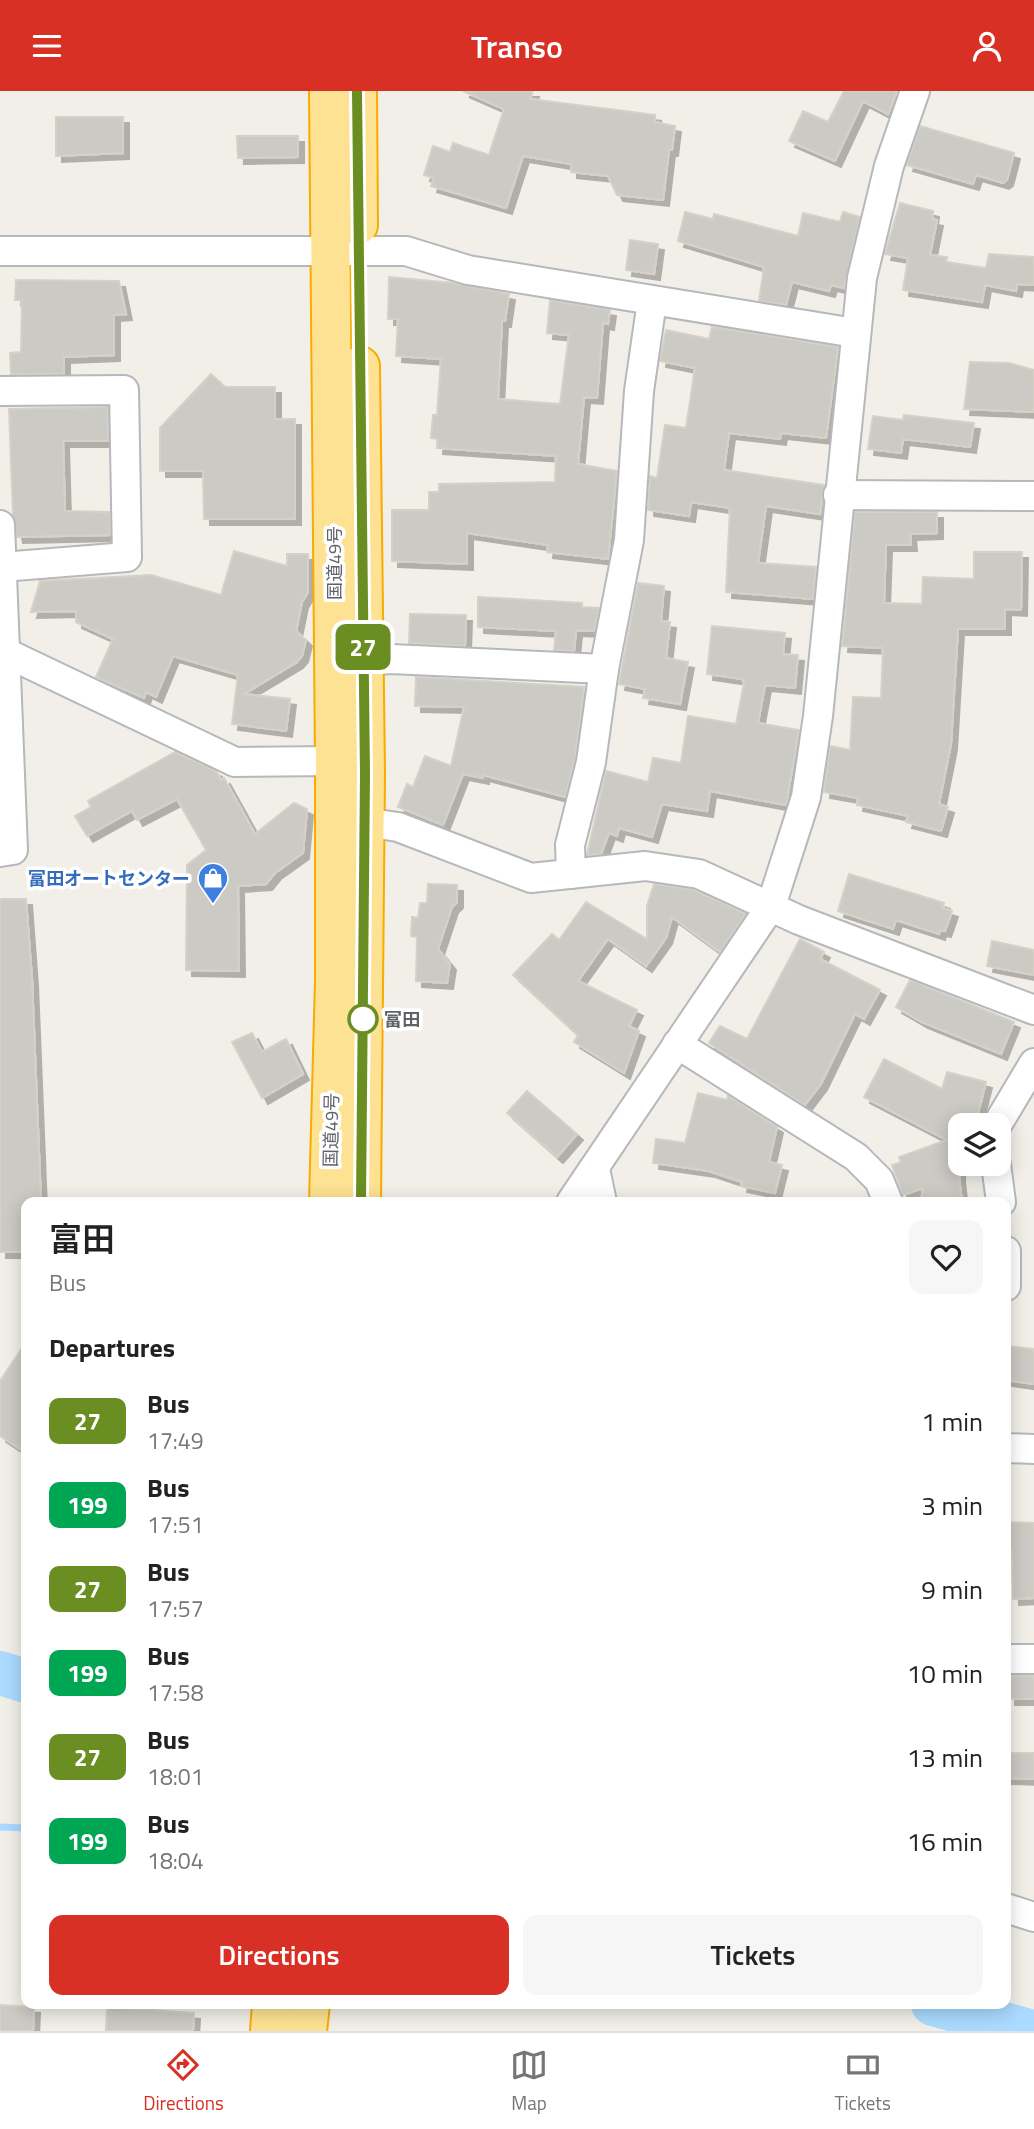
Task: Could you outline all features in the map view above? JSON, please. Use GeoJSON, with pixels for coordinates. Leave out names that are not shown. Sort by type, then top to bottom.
{"type":"FeatureCollection","features":[{"type":"Feature","properties":{"kind":"highway","name":"国道49号"},"geometry":{"type":"LineString","coordinates":[[329,91],[345,252],[363,661],[361,1197]]}},
{"type":"Feature","properties":{"kind":"highway","name":"国道49号"},"geometry":{"type":"LineString","coordinates":[[329,1197],[335,981],[335,761],[345,252],[357,91]]}},
{"type":"Feature","properties":{"kind":"highway"},"geometry":{"type":"LineString","coordinates":[[270,2031],[272,2009]]}},
{"type":"Feature","properties":{"kind":"highway"},"geometry":{"type":"LineString","coordinates":[[307,2031],[309,2009]]}},
{"type":"Feature","properties":{"kind":"street"},"geometry":{"type":"LineString","coordinates":[[574,1197],[771,906],[806,797],[818,716],[838,495],[862,278],[889,166],[915,91]]}},
{"type":"Feature","properties":{"kind":"street"},"geometry":{"type":"LineString","coordinates":[[0,251],[406,251],[468,270],[855,333]]}},
{"type":"Feature","properties":{"kind":"street"},"geometry":{"type":"LineString","coordinates":[[571,874],[570,845],[591,762],[604,669],[629,540],[639,391],[652,301]]}},
{"type":"Feature","properties":{"kind":"street"},"geometry":{"type":"LineString","coordinates":[[0,391],[124,390],[127,557],[2,567]]}},
{"type":"Feature","properties":{"kind":"street"},"geometry":{"type":"LineString","coordinates":[[838,495],[1034,496]]}},
{"type":"Feature","properties":{"kind":"street"},"geometry":{"type":"LineString","coordinates":[[0,524],[2,651],[13,850],[0,852]]}},
{"type":"Feature","properties":{"kind":"street"},"geometry":{"type":"LineString","coordinates":[[2,651],[235,762],[335,761]]}},
{"type":"Feature","properties":{"kind":"street"},"geometry":{"type":"LineString","coordinates":[[363,661],[391,659],[604,669]]}},
{"type":"Feature","properties":{"kind":"street"},"geometry":{"type":"LineString","coordinates":[[364,823],[398,827],[531,878],[645,866],[699,874],[799,920],[1034,1010]]}},
{"type":"Feature","properties":{"kind":"street"},"geometry":{"type":"LineString","coordinates":[[677,1044],[856,1157],[874,1173],[886,1197]]}},
{"type":"Feature","properties":{"kind":"street"},"geometry":{"type":"LineString","coordinates":[[1004,1113],[1034,1063]]}},
{"type":"Feature","properties":{"kind":"street"},"geometry":{"type":"LineString","coordinates":[[595,1169],[601,1197]]}},
{"type":"Feature","properties":{"kind":"street"},"geometry":{"type":"LineString","coordinates":[[998,1176],[1000,1197]]}},
{"type":"Feature","properties":{"kind":"street"},"geometry":{"type":"LineString","coordinates":[[1011,1448],[1034,1448]]}},
{"type":"Feature","properties":{"kind":"street"},"geometry":{"type":"LineString","coordinates":[[1011,1659],[1034,1659]]}},
{"type":"Feature","properties":{"kind":"street"},"geometry":{"type":"LineString","coordinates":[[1011,1910],[1034,1917]]}},
{"type":"Feature","properties":{"kind":"building"},"geometry":{"type":"Polygon","coordinates":[[[463,91],[533,91],[530,99],[655,115],[655,122],[675,126],[663,200],[617,195],[608,176],[571,172],[571,164],[523,156],[506,208],[431,186],[434,178],[424,175],[433,146],[450,152],[453,143],[489,155],[504,109],[463,91]]]}},
{"type":"Feature","properties":{"kind":"building"},"geometry":{"type":"Polygon","coordinates":[[[844,91],[897,91],[888,114],[863,101],[835,161],[789,141],[803,111],[828,122],[844,91]]]}},
{"type":"Feature","properties":{"kind":"building"},"geometry":{"type":"Polygon","coordinates":[[[56,117],[123,117],[123,153],[56,156],[56,117]]]}},
{"type":"Feature","properties":{"kind":"building"},"geometry":{"type":"Polygon","coordinates":[[[920,126],[1014,153],[1007,180],[1003,183],[976,175],[973,184],[907,165],[920,126]]]}},
{"type":"Feature","properties":{"kind":"building"},"geometry":{"type":"Polygon","coordinates":[[[237,136],[298,136],[298,157],[238,158],[237,136]]]}},
{"type":"Feature","properties":{"kind":"building"},"geometry":{"type":"Polygon","coordinates":[[[900,203],[933,211],[932,219],[937,220],[930,255],[947,257],[946,262],[986,268],[989,254],[1034,257],[1034,285],[1017,284],[1016,291],[985,285],[982,302],[903,290],[908,258],[885,254],[900,203]]]}},
{"type":"Feature","properties":{"kind":"building"},"geometry":{"type":"Polygon","coordinates":[[[685,212],[713,219],[714,214],[798,236],[803,213],[840,222],[843,212],[860,217],[844,288],[831,285],[829,291],[792,282],[786,305],[759,301],[764,267],[678,241],[685,212]]]}},
{"type":"Feature","properties":{"kind":"building"},"geometry":{"type":"Polygon","coordinates":[[[630,240],[658,244],[654,274],[626,270],[630,240]]]}},
{"type":"Feature","properties":{"kind":"building"},"geometry":{"type":"Polygon","coordinates":[[[389,277],[453,283],[509,294],[505,321],[502,321],[498,399],[560,404],[569,335],[547,333],[550,300],[610,310],[608,324],[603,323],[597,398],[584,397],[578,464],[617,471],[608,559],[547,552],[548,545],[467,533],[467,564],[392,561],[392,510],[429,510],[429,492],[439,492],[439,484],[555,482],[556,456],[437,448],[438,439],[431,438],[433,415],[437,415],[441,359],[396,356],[398,319],[388,319],[389,277]]]}},
{"type":"Feature","properties":{"kind":"building"},"geometry":{"type":"Polygon","coordinates":[[[16,280],[119,281],[126,314],[114,315],[114,355],[64,357],[64,374],[11,374],[10,353],[21,352],[22,300],[15,300],[16,280]]]}},
{"type":"Feature","properties":{"kind":"building"},"geometry":{"type":"Polygon","coordinates":[[[712,327],[838,347],[826,438],[781,433],[780,439],[729,433],[724,470],[824,485],[820,514],[766,506],[758,563],[816,567],[813,599],[726,592],[730,508],[691,502],[689,516],[648,510],[650,476],[657,478],[665,425],[686,428],[695,368],[660,361],[666,330],[709,339],[712,327]]]}},
{"type":"Feature","properties":{"kind":"building"},"geometry":{"type":"Polygon","coordinates":[[[970,362],[1009,363],[1034,370],[1034,412],[964,409],[970,362]]]}},
{"type":"Feature","properties":{"kind":"building"},"geometry":{"type":"Polygon","coordinates":[[[211,374],[225,387],[275,387],[275,419],[295,419],[295,519],[204,519],[203,471],[160,471],[160,428],[211,374]]]}},
{"type":"Feature","properties":{"kind":"building"},"geometry":{"type":"Polygon","coordinates":[[[108,407],[108,441],[63,441],[65,511],[110,512],[110,535],[17,537],[13,515],[9,409],[108,407]]]}},
{"type":"Feature","properties":{"kind":"building"},"geometry":{"type":"Polygon","coordinates":[[[904,415],[974,423],[970,447],[903,439],[901,453],[868,449],[873,416],[903,420],[904,415]]]}},
{"type":"Feature","properties":{"kind":"building"},"geometry":{"type":"Polygon","coordinates":[[[855,512],[937,512],[937,533],[910,534],[911,545],[886,545],[884,603],[922,604],[923,577],[974,579],[974,552],[1022,552],[1021,610],[1005,609],[1005,629],[958,629],[951,744],[939,804],[948,807],[941,831],[906,822],[908,816],[857,805],[858,798],[824,792],[830,746],[850,750],[853,697],[881,698],[883,648],[842,646],[855,512]]]}},
{"type":"Feature","properties":{"kind":"building"},"geometry":{"type":"Polygon","coordinates":[[[234,551],[287,566],[287,554],[308,554],[308,592],[302,602],[296,631],[306,640],[302,656],[297,662],[244,694],[290,699],[286,731],[232,724],[238,675],[173,656],[156,697],[146,692],[144,698],[96,677],[113,639],[76,622],[76,611],[31,612],[40,581],[151,575],[221,595],[234,551]]]}},
{"type":"Feature","properties":{"kind":"building"},"geometry":{"type":"Polygon","coordinates":[[[638,583],[664,586],[661,621],[670,622],[666,658],[688,662],[680,704],[643,698],[645,689],[619,684],[638,583]]]}},
{"type":"Feature","properties":{"kind":"building"},"geometry":{"type":"Polygon","coordinates":[[[478,597],[582,603],[582,607],[599,608],[594,631],[576,630],[574,651],[554,650],[556,631],[478,627],[478,597]]]}},
{"type":"Feature","properties":{"kind":"building"},"geometry":{"type":"Polygon","coordinates":[[[410,614],[466,615],[465,646],[409,643],[410,614]]]}},
{"type":"Feature","properties":{"kind":"building"},"geometry":{"type":"Polygon","coordinates":[[[712,626],[785,633],[783,654],[798,655],[795,688],[765,685],[758,723],[799,730],[786,805],[710,791],[707,811],[662,804],[652,837],[619,828],[617,836],[609,833],[601,854],[587,855],[606,771],[648,782],[653,758],[681,763],[688,716],[736,724],[744,683],[742,679],[707,674],[712,626]]]}},
{"type":"Feature","properties":{"kind":"building"},"geometry":{"type":"Polygon","coordinates":[[[416,677],[584,687],[575,759],[565,797],[483,775],[483,778],[463,774],[443,825],[398,807],[407,784],[413,787],[425,756],[451,766],[464,707],[415,706],[416,677]]]}},
{"type":"Feature","properties":{"kind":"building"},"geometry":{"type":"Polygon","coordinates":[[[175,752],[216,771],[221,780],[224,778],[255,834],[294,803],[307,809],[303,853],[275,873],[266,884],[238,886],[239,971],[186,970],[187,865],[206,850],[177,799],[137,820],[132,811],[87,836],[75,816],[91,807],[88,801],[175,752]]]}},
{"type":"Feature","properties":{"kind":"building"},"geometry":{"type":"Polygon","coordinates":[[[849,874],[944,903],[942,908],[952,911],[945,931],[940,930],[939,934],[896,920],[893,929],[838,911],[849,874]]]}},
{"type":"Feature","properties":{"kind":"building"},"geometry":{"type":"Polygon","coordinates":[[[428,884],[457,885],[457,902],[452,907],[438,949],[450,964],[447,983],[416,981],[417,937],[411,936],[412,917],[418,918],[420,903],[427,903],[428,884]]]}},
{"type":"Feature","properties":{"kind":"building"},"geometry":{"type":"Polygon","coordinates":[[[654,884],[694,890],[746,914],[720,952],[672,917],[666,938],[646,966],[608,939],[578,981],[637,1010],[629,1026],[639,1031],[624,1073],[574,1042],[578,1035],[513,975],[552,934],[559,940],[586,902],[647,939],[647,906],[654,884]]]}},
{"type":"Feature","properties":{"kind":"building"},"geometry":{"type":"Polygon","coordinates":[[[0,899],[26,899],[41,1197],[21,1197],[21,1252],[0,1252],[0,899]]]}},
{"type":"Feature","properties":{"kind":"building"},"geometry":{"type":"Polygon","coordinates":[[[800,939],[824,952],[820,959],[880,990],[864,1019],[855,1014],[821,1084],[805,1105],[709,1043],[720,1026],[747,1039],[800,939]]]}},
{"type":"Feature","properties":{"kind":"building"},"geometry":{"type":"Polygon","coordinates":[[[992,941],[1034,950],[1034,975],[987,966],[992,941]]]}},
{"type":"Feature","properties":{"kind":"building"},"geometry":{"type":"Polygon","coordinates":[[[910,980],[1014,1022],[1001,1054],[922,1022],[896,1007],[910,980]]]}},
{"type":"Feature","properties":{"kind":"building"},"geometry":{"type":"Polygon","coordinates":[[[252,1033],[262,1052],[286,1039],[303,1074],[262,1098],[232,1042],[252,1033]]]}},
{"type":"Feature","properties":{"kind":"building"},"geometry":{"type":"Polygon","coordinates":[[[884,1059],[942,1089],[947,1072],[986,1082],[978,1113],[948,1113],[948,1176],[959,1176],[961,1197],[922,1197],[923,1188],[903,1195],[892,1165],[901,1162],[899,1157],[947,1140],[864,1097],[884,1059]]]}},
{"type":"Feature","properties":{"kind":"building"},"geometry":{"type":"Polygon","coordinates":[[[527,1091],[577,1134],[557,1157],[507,1113],[527,1091]]]}},
{"type":"Feature","properties":{"kind":"building"},"geometry":{"type":"Polygon","coordinates":[[[698,1093],[727,1100],[728,1096],[777,1127],[769,1162],[782,1165],[775,1193],[741,1186],[742,1182],[709,1171],[653,1163],[656,1139],[685,1143],[698,1093]]]}},
{"type":"Feature","properties":{"kind":"building"},"geometry":{"type":"Polygon","coordinates":[[[1011,1347],[1034,1349],[1034,1384],[1011,1381],[1011,1347]]]}},
{"type":"Feature","properties":{"kind":"building"},"geometry":{"type":"Polygon","coordinates":[[[21,1350],[21,1450],[0,1436],[0,1381],[21,1350]]]}},
{"type":"Feature","properties":{"kind":"building"},"geometry":{"type":"Polygon","coordinates":[[[1011,1522],[1034,1523],[1034,1598],[1013,1599],[1011,1522]]]}},
{"type":"Feature","properties":{"kind":"building"},"geometry":{"type":"Polygon","coordinates":[[[1011,1676],[1034,1676],[1034,1699],[1011,1699],[1011,1676]]]}},
{"type":"Feature","properties":{"kind":"building"},"geometry":{"type":"Polygon","coordinates":[[[1011,1753],[1034,1753],[1034,1779],[1011,1778],[1011,1753]]]}},
{"type":"Feature","properties":{"kind":"building"},"geometry":{"type":"Polygon","coordinates":[[[0,2005],[34,2009],[33,2031],[0,2031],[0,2005]]]}},
{"type":"Feature","properties":{"kind":"building"},"geometry":{"type":"Polygon","coordinates":[[[107,2009],[194,2013],[193,2031],[106,2031],[107,2009]]]}},
{"type":"Feature","properties":{"kind":"waterway"},"geometry":{"type":"LineString","coordinates":[[0,1673],[21,1679]]}},
{"type":"Feature","properties":{"kind":"waterway"},"geometry":{"type":"LineString","coordinates":[[0,1827],[21,1828]]}},
{"type":"Feature","properties":{"kind":"waterway"},"geometry":{"type":"LineString","coordinates":[[951,2009],[1029,2031]]}},
{"type":"Feature","properties":{"kind":"bus line","name":"27"},"geometry":{"type":"LineString","coordinates":[[357,91],[365,774],[361,1197]]}},
{"type":"Feature","properties":{"kind":"place","name":"富田オートセンター"},"geometry":{"type":"Point","coordinates":[213,905]}},
{"type":"Feature","properties":{"kind":"place","name":"富田"},"geometry":{"type":"Point","coordinates":[363,1019]}}]}
